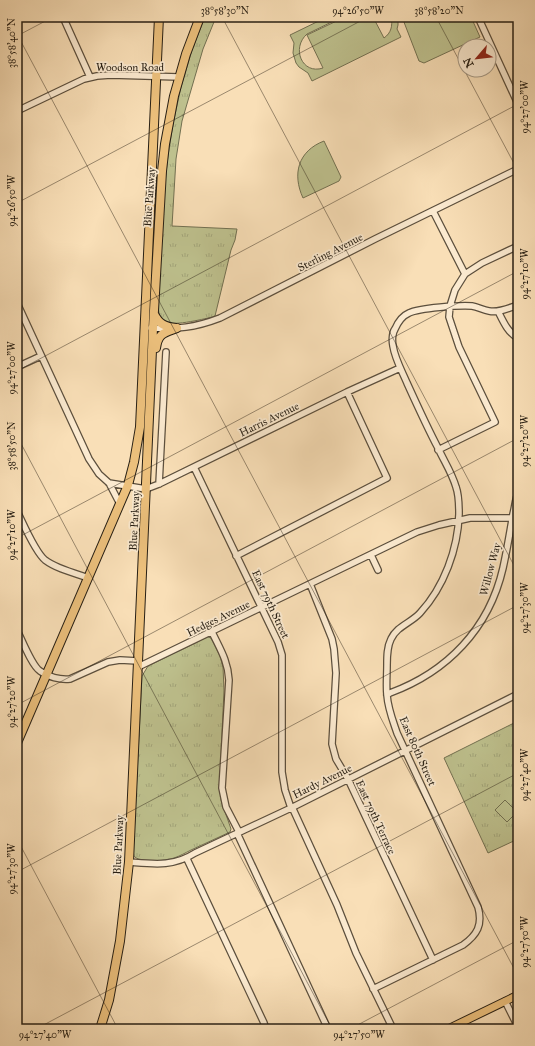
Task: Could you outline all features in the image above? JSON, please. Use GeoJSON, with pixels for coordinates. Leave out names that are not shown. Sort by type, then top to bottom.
{"type":"FeatureCollection","features":[{"type":"Feature","properties":{"kind":"highway","name":"Blue Parkway"},"geometry":{"type":"LineString","coordinates":[[17,743],[128,485],[134,462],[140,428],[149,328],[159,17]]}},
{"type":"Feature","properties":{"kind":"highway","name":"Blue Parkway"},"geometry":{"type":"LineString","coordinates":[[100,1029],[108,1000],[120,941],[129,862],[151,374],[149,328],[154,311],[162,171],[170,116],[179,77],[200,17]]}},
{"type":"Feature","properties":{"kind":"highway"},"geometry":{"type":"LineString","coordinates":[[154,311],[156,318],[161,323],[168,327],[177,328]]}},
{"type":"Feature","properties":{"kind":"highway"},"geometry":{"type":"LineString","coordinates":[[151,374],[159,337],[163,333],[177,328]]}},
{"type":"Feature","properties":{"kind":"main road"},"geometry":{"type":"LineString","coordinates":[[448,1029],[456,1027],[518,995]]}},
{"type":"Feature","properties":{"kind":"street"},"geometry":{"type":"LineString","coordinates":[[63,17],[90,77]]}},
{"type":"Feature","properties":{"kind":"street"},"geometry":{"type":"LineString","coordinates":[[478,17],[518,104]]}},
{"type":"Feature","properties":{"kind":"street","name":"Woodson Road"},"geometry":{"type":"LineString","coordinates":[[17,111],[84,78],[111,75],[179,77]]}},
{"type":"Feature","properties":{"kind":"street","name":"Sterling Avenue"},"geometry":{"type":"LineString","coordinates":[[149,328],[196,326],[220,318],[518,170]]}},
{"type":"Feature","properties":{"kind":"street"},"geometry":{"type":"LineString","coordinates":[[433,211],[465,274]]}},
{"type":"Feature","properties":{"kind":"street"},"geometry":{"type":"LineString","coordinates":[[438,450],[495,422],[459,347],[448,317],[455,290],[465,274],[482,263],[518,246]]}},
{"type":"Feature","properties":{"kind":"street"},"geometry":{"type":"LineString","coordinates":[[17,303],[89,459],[99,474],[109,483],[120,504]]}},
{"type":"Feature","properties":{"kind":"street"},"geometry":{"type":"LineString","coordinates":[[450,306],[471,306],[488,311],[498,311],[518,305]]}},
{"type":"Feature","properties":{"kind":"street","name":"East 80th Street"},"geometry":{"type":"LineString","coordinates":[[433,960],[463,945],[472,938],[477,931],[480,919],[478,907],[393,722],[387,695],[388,649],[390,640],[398,629],[419,614],[429,601],[446,573],[457,536],[459,498],[453,479],[400,368],[393,349],[392,341],[394,330],[399,321],[407,314],[416,310],[450,306]]}},
{"type":"Feature","properties":{"kind":"street"},"geometry":{"type":"LineString","coordinates":[[498,311],[508,330],[518,338]]}},
{"type":"Feature","properties":{"kind":"street"},"geometry":{"type":"LineString","coordinates":[[159,484],[166,352]]}},
{"type":"Feature","properties":{"kind":"street"},"geometry":{"type":"LineString","coordinates":[[17,367],[41,356]]}},
{"type":"Feature","properties":{"kind":"street","name":"Harris Avenue"},"geometry":{"type":"LineString","coordinates":[[146,489],[400,368]]}},
{"type":"Feature","properties":{"kind":"street"},"geometry":{"type":"LineString","coordinates":[[236,556],[388,478],[347,392]]}},
{"type":"Feature","properties":{"kind":"street","name":"East 79th Street"},"geometry":{"type":"LineString","coordinates":[[194,467],[278,642],[282,656],[282,772],[284,790],[337,905],[356,953],[393,1029]]}},
{"type":"Feature","properties":{"kind":"street"},"geometry":{"type":"LineString","coordinates":[[109,483],[146,489]]}},
{"type":"Feature","properties":{"kind":"street","name":"Willow Way"},"geometry":{"type":"LineString","coordinates":[[387,695],[417,682],[439,668],[459,650],[476,630],[489,607],[498,585],[515,518],[518,493]]}},
{"type":"Feature","properties":{"kind":"street"},"geometry":{"type":"LineString","coordinates":[[17,510],[38,552],[44,559],[61,568],[88,578]]}},
{"type":"Feature","properties":{"kind":"street","name":"Hedges Avenue"},"geometry":{"type":"LineString","coordinates":[[138,664],[212,632],[417,532],[470,518],[515,518]]}},
{"type":"Feature","properties":{"kind":"street"},"geometry":{"type":"LineString","coordinates":[[371,555],[378,570]]}},
{"type":"Feature","properties":{"kind":"street","name":"East 79th Terrace"},"geometry":{"type":"LineString","coordinates":[[310,584],[332,639],[336,661],[332,744],[336,759],[348,779],[433,960]]}},
{"type":"Feature","properties":{"kind":"street"},"geometry":{"type":"LineString","coordinates":[[17,630],[34,665],[39,671],[63,680],[70,679],[108,662],[120,660],[138,664]]}},
{"type":"Feature","properties":{"kind":"street"},"geometry":{"type":"LineString","coordinates":[[212,632],[225,658],[229,680],[222,788],[226,807],[328,1029]]}},
{"type":"Feature","properties":{"kind":"street","name":"Hardy Avenue"},"geometry":{"type":"LineString","coordinates":[[129,862],[163,864],[186,859],[195,853],[292,807],[518,694]]}},
{"type":"Feature","properties":{"kind":"street"},"geometry":{"type":"LineString","coordinates":[[186,859],[266,1029]]}},
{"type":"Feature","properties":{"kind":"street"},"geometry":{"type":"LineString","coordinates":[[373,989],[433,960]]}},
{"type":"Feature","properties":{"kind":"street"},"geometry":{"type":"LineString","coordinates":[[505,1001],[518,1028]]}},
{"type":"Feature","properties":{"kind":"green space"},"geometry":{"type":"Polygon","coordinates":[[[205,17],[216,17],[203,49],[182,121],[176,159],[172,226],[237,229],[215,316],[186,322],[172,323],[162,320],[158,307],[164,191],[173,124],[181,87],[192,50],[205,17]]]}},
{"type":"Feature","properties":{"kind":"green space"},"geometry":{"type":"Polygon","coordinates":[[[327,17],[342,17],[307,34],[302,40],[299,53],[304,64],[309,68],[323,68],[307,35],[345,17],[373,17],[384,38],[391,29],[391,17],[398,17],[397,29],[401,37],[312,81],[308,73],[296,63],[293,53],[294,43],[290,35],[327,17]]]}},
{"type":"Feature","properties":{"kind":"green space"},"geometry":{"type":"Polygon","coordinates":[[[402,17],[471,17],[480,37],[457,38],[457,48],[424,63],[419,61],[402,17]]]}},
{"type":"Feature","properties":{"kind":"green space"},"geometry":{"type":"Polygon","coordinates":[[[324,141],[341,177],[339,181],[303,198],[298,180],[300,164],[308,151],[315,145],[324,141]]]}},
{"type":"Feature","properties":{"kind":"green space"},"geometry":{"type":"Polygon","coordinates":[[[208,637],[211,638],[220,656],[223,667],[224,690],[220,777],[221,800],[231,829],[230,832],[174,858],[158,861],[141,860],[133,855],[142,676],[148,666],[208,637]]]}},
{"type":"Feature","properties":{"kind":"green space"},"geometry":{"type":"Polygon","coordinates":[[[518,721],[518,839],[488,853],[444,758],[518,721]]]}},
{"type":"Feature","properties":{"kind":"green space"},"geometry":{"type":"Polygon","coordinates":[[[505,800],[517,812],[507,822],[495,810],[505,800]]]}}]}
